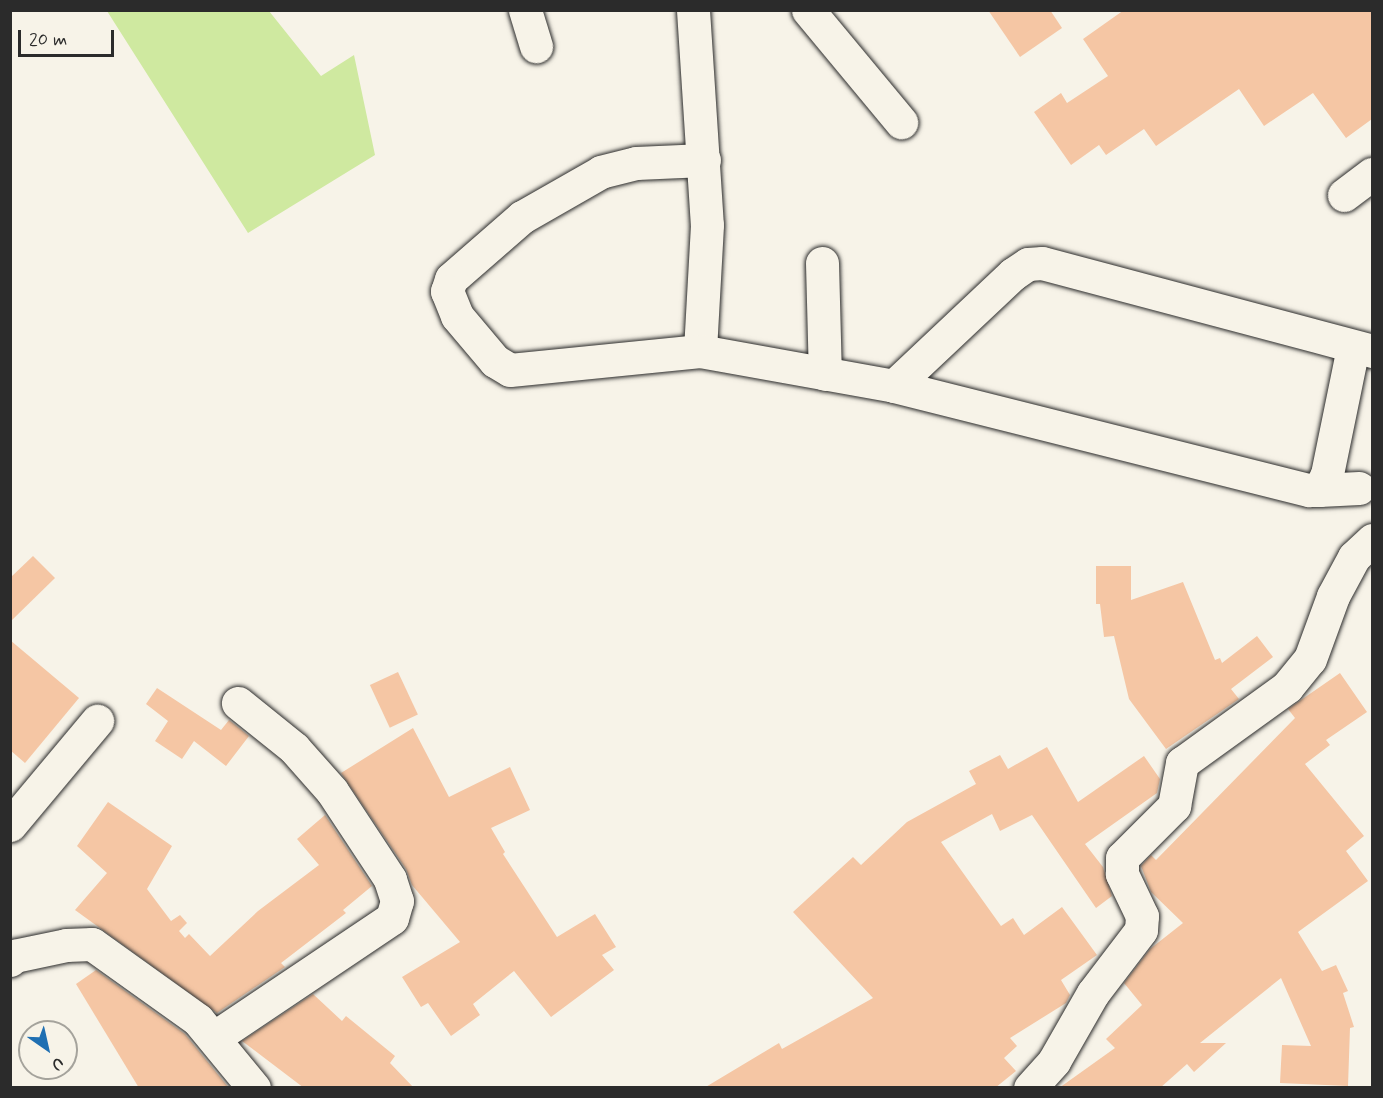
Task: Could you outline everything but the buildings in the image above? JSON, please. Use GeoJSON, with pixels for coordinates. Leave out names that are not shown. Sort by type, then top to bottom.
{"type":"FeatureCollection","features":[{"type":"Feature","properties":{"kind":"street"},"geometry":{"type":"LineString","coordinates":[[525,10],[536,46]]}},
{"type":"Feature","properties":{"kind":"street"},"geometry":{"type":"LineString","coordinates":[[808,10],[901,122]]}},
{"type":"Feature","properties":{"kind":"street"},"geometry":{"type":"LineString","coordinates":[[694,11],[705,160],[707,225],[700,351]]}},
{"type":"Feature","properties":{"kind":"street"},"geometry":{"type":"LineString","coordinates":[[705,160],[636,163],[601,172],[522,217],[459,269],[447,291],[457,316],[477,342],[510,370],[700,351],[894,386],[1319,490],[1359,488]]}},
{"type":"Feature","properties":{"kind":"street"},"geometry":{"type":"LineString","coordinates":[[1344,195],[1372,174]]}},
{"type":"Feature","properties":{"kind":"street"},"geometry":{"type":"LineString","coordinates":[[822,263],[825,374]]}},
{"type":"Feature","properties":{"kind":"street"},"geometry":{"type":"LineString","coordinates":[[894,386],[1013,274],[1028,264],[1042,263],[1363,349],[1327,474],[1319,490]]}},
{"type":"Feature","properties":{"kind":"street"},"geometry":{"type":"LineString","coordinates":[[1030,1088],[1054,1060],[1093,993],[1141,930],[1142,916],[1122,874],[1122,858],[1174,806],[1182,763],[1287,687],[1310,659],[1333,596],[1363,548]]}},
{"type":"Feature","properties":{"kind":"street"},"geometry":{"type":"LineString","coordinates":[[214,1037],[392,918],[397,901],[390,879],[332,791],[294,748],[238,703]]}},
{"type":"Feature","properties":{"kind":"street"},"geometry":{"type":"LineString","coordinates":[[10,825],[97,721]]}},
{"type":"Feature","properties":{"kind":"street"},"geometry":{"type":"LineString","coordinates":[[12,957],[66,945],[92,944],[198,1020],[254,1088]]}},
{"type":"Feature","properties":{"kind":"green space"},"geometry":{"type":"Polygon","coordinates":[[[107,11],[269,11],[321,76],[354,55],[375,155],[248,233],[107,11]]]}}]}
